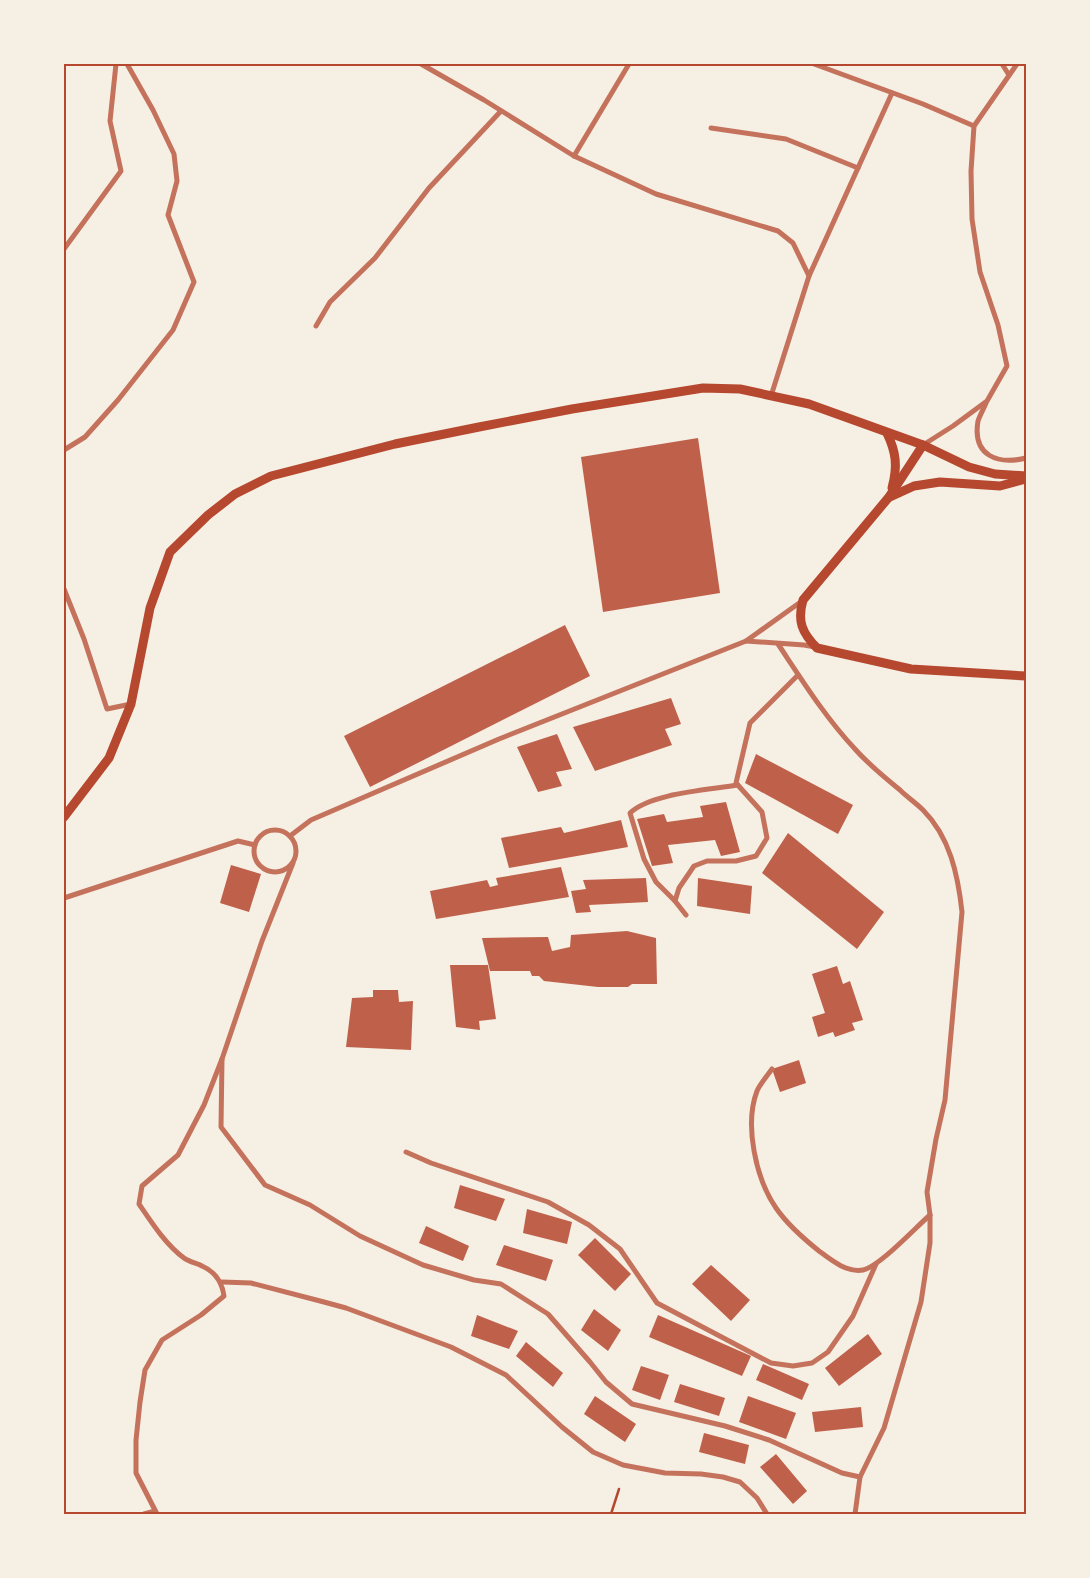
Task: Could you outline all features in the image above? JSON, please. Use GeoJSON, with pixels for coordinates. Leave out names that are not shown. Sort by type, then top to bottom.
{"type":"FeatureCollection","features":[{"type":"Feature","properties":{"kind":"main road"},"geometry":{"type":"LineString","coordinates":[[64,817],[109,758],[131,704],[150,608],[170,552],[208,515],[235,494],[271,476],[395,444],[572,409],[703,388],[740,389],[809,404],[922,445],[969,467],[995,474],[1026,477]]}},
{"type":"Feature","properties":{"kind":"main road"},"geometry":{"type":"LineString","coordinates":[[887,433],[895,454],[895,476],[889,497]]}},
{"type":"Feature","properties":{"kind":"main road"},"geometry":{"type":"LineString","coordinates":[[922,445],[889,497],[802,600],[799,612],[802,628],[808,639],[817,648],[911,669],[1026,676]]}},
{"type":"Feature","properties":{"kind":"main road"},"geometry":{"type":"LineString","coordinates":[[889,497],[914,486],[940,482],[1000,486],[1026,477]]}},
{"type":"Feature","properties":{"kind":"street"},"geometry":{"type":"LineString","coordinates":[[64,249],[121,170],[110,121],[116,64]]}},
{"type":"Feature","properties":{"kind":"street"},"geometry":{"type":"LineString","coordinates":[[64,450],[85,437],[118,400],[173,330],[194,282],[168,215],[176,181],[174,154],[153,110],[127,64]]}},
{"type":"Feature","properties":{"kind":"street"},"geometry":{"type":"LineString","coordinates":[[421,64],[574,156],[656,194],[778,231],[793,243],[809,276]]}},
{"type":"Feature","properties":{"kind":"street"},"geometry":{"type":"LineString","coordinates":[[574,156],[629,64]]}},
{"type":"Feature","properties":{"kind":"street"},"geometry":{"type":"LineString","coordinates":[[814,64],[974,126]]}},
{"type":"Feature","properties":{"kind":"street"},"geometry":{"type":"LineString","coordinates":[[1002,64],[1009,75]]}},
{"type":"Feature","properties":{"kind":"street"},"geometry":{"type":"LineString","coordinates":[[1017,64],[974,126],[971,171],[972,219],[980,272],[998,325],[1007,366],[987,400],[978,421],[978,439],[984,452],[996,460],[1026,458]]}},
{"type":"Feature","properties":{"kind":"street"},"geometry":{"type":"LineString","coordinates":[[771,396],[809,276],[892,93]]}},
{"type":"Feature","properties":{"kind":"street"},"geometry":{"type":"LineString","coordinates":[[316,326],[330,302],[375,258],[429,188],[501,111]]}},
{"type":"Feature","properties":{"kind":"street"},"geometry":{"type":"LineString","coordinates":[[711,128],[786,139],[858,168]]}},
{"type":"Feature","properties":{"kind":"street"},"geometry":{"type":"LineString","coordinates":[[922,445],[953,426],[987,400]]}},
{"type":"Feature","properties":{"kind":"street"},"geometry":{"type":"LineString","coordinates":[[64,589],[84,639],[107,709],[131,704]]}},
{"type":"Feature","properties":{"kind":"street"},"geometry":{"type":"LineString","coordinates":[[290,836],[311,820],[498,739],[746,641],[802,600]]}},
{"type":"Feature","properties":{"kind":"street"},"geometry":{"type":"LineString","coordinates":[[746,641],[804,645],[817,648]]}},
{"type":"Feature","properties":{"kind":"street"},"geometry":{"type":"LineString","coordinates":[[778,644],[818,705],[855,749],[890,783],[924,810],[941,834],[953,861],[959,885],[962,912],[945,1100],[927,1192],[930,1215],[930,1243],[921,1302],[884,1428],[860,1477],[855,1514]]}},
{"type":"Feature","properties":{"kind":"street"},"geometry":{"type":"LineString","coordinates":[[675,901],[679,888],[694,866],[707,861],[736,861],[756,856],[767,838],[762,812],[736,783],[739,763],[750,723],[798,675]]}},
{"type":"Feature","properties":{"kind":"street"},"geometry":{"type":"LineString","coordinates":[[686,915],[656,882],[644,859],[630,813],[637,806],[672,795],[738,785]]}},
{"type":"Feature","properties":{"kind":"street"},"geometry":{"type":"LineString","coordinates":[[293,863],[282,871],[270,871],[264,868],[256,858],[255,845],[264,834],[270,831],[284,832],[290,836],[296,846],[293,863],[262,941],[222,1059],[204,1105],[178,1155],[142,1186],[139,1204],[168,1243],[185,1259],[205,1267],[222,1282],[251,1284],[346,1308],[451,1347],[506,1375],[593,1452],[623,1465],[665,1472],[716,1476],[740,1482],[757,1498],[767,1514]]}},
{"type":"Feature","properties":{"kind":"street"},"geometry":{"type":"LineString","coordinates":[[64,898],[238,841],[255,845]]}},
{"type":"Feature","properties":{"kind":"street"},"geometry":{"type":"LineString","coordinates":[[222,1059],[221,1127],[265,1185],[310,1205],[360,1236],[423,1265],[474,1280],[501,1284],[548,1314],[606,1382],[632,1404],[725,1426],[769,1440],[842,1473],[860,1477]]}},
{"type":"Feature","properties":{"kind":"street"},"geometry":{"type":"LineString","coordinates":[[772,1069],[757,1090],[753,1105],[752,1130],[755,1156],[767,1193],[776,1208],[810,1244],[842,1266],[853,1271],[864,1270],[876,1264],[930,1215]]}},
{"type":"Feature","properties":{"kind":"street"},"geometry":{"type":"LineString","coordinates":[[406,1152],[431,1163],[548,1202],[589,1225],[620,1250],[657,1303],[771,1363],[793,1366],[812,1362],[828,1352],[853,1316],[876,1264]]}},
{"type":"Feature","properties":{"kind":"street"},"geometry":{"type":"LineString","coordinates":[[144,1514],[156,1513],[136,1473],[136,1440],[145,1370],[162,1340],[201,1316],[224,1296],[222,1282]]}},
{"type":"Feature","properties":{"kind":"path"},"geometry":{"type":"LineString","coordinates":[[611,1514],[619,1489]]}},
{"type":"Feature","properties":{"kind":"building"},"geometry":{"type":"Polygon","coordinates":[[[698,438],[720,593],[603,612],[581,457],[698,438]]]}},
{"type":"Feature","properties":{"kind":"building"},"geometry":{"type":"Polygon","coordinates":[[[565,625],[590,676],[370,787],[344,736],[565,625]]]}},
{"type":"Feature","properties":{"kind":"building"},"geometry":{"type":"Polygon","coordinates":[[[671,698],[681,724],[665,729],[672,745],[595,771],[573,727],[671,698]]]}},
{"type":"Feature","properties":{"kind":"building"},"geometry":{"type":"Polygon","coordinates":[[[557,734],[572,769],[556,772],[562,786],[538,792],[517,747],[557,734]]]}},
{"type":"Feature","properties":{"kind":"building"},"geometry":{"type":"Polygon","coordinates":[[[756,754],[853,805],[838,834],[745,783],[756,754]]]}},
{"type":"Feature","properties":{"kind":"building"},"geometry":{"type":"Polygon","coordinates":[[[726,802],[740,852],[721,856],[715,840],[668,845],[673,863],[652,866],[637,819],[664,814],[667,822],[703,817],[700,806],[726,802]]]}},
{"type":"Feature","properties":{"kind":"building"},"geometry":{"type":"Polygon","coordinates":[[[621,820],[628,847],[509,868],[501,838],[561,827],[564,833],[621,820]]]}},
{"type":"Feature","properties":{"kind":"building"},"geometry":{"type":"Polygon","coordinates":[[[788,833],[884,912],[857,949],[762,873],[788,833]]]}},
{"type":"Feature","properties":{"kind":"building"},"geometry":{"type":"Polygon","coordinates":[[[231,865],[261,874],[249,912],[220,903],[231,865]]]}},
{"type":"Feature","properties":{"kind":"building"},"geometry":{"type":"Polygon","coordinates":[[[561,867],[569,897],[436,919],[430,891],[487,880],[490,887],[498,885],[496,878],[561,867]]]}},
{"type":"Feature","properties":{"kind":"building"},"geometry":{"type":"Polygon","coordinates":[[[646,878],[648,902],[589,905],[591,912],[576,913],[571,891],[586,889],[583,880],[646,878]]]}},
{"type":"Feature","properties":{"kind":"building"},"geometry":{"type":"Polygon","coordinates":[[[698,878],[752,886],[750,914],[697,906],[698,878]]]}},
{"type":"Feature","properties":{"kind":"building"},"geometry":{"type":"Polygon","coordinates":[[[627,931],[656,938],[657,984],[632,984],[628,987],[598,987],[544,981],[539,976],[532,976],[530,971],[490,971],[482,938],[548,937],[552,951],[570,947],[571,935],[627,931]]]}},
{"type":"Feature","properties":{"kind":"building"},"geometry":{"type":"Polygon","coordinates":[[[450,965],[488,965],[496,1019],[479,1021],[480,1030],[456,1027],[450,965]]]}},
{"type":"Feature","properties":{"kind":"building"},"geometry":{"type":"Polygon","coordinates":[[[837,966],[843,984],[850,981],[863,1020],[852,1023],[855,1030],[835,1037],[833,1032],[818,1037],[812,1017],[825,1013],[812,974],[837,966]]]}},
{"type":"Feature","properties":{"kind":"building"},"geometry":{"type":"Polygon","coordinates":[[[373,990],[398,990],[399,1002],[413,1001],[411,1050],[346,1047],[352,998],[373,997],[373,990]]]}},
{"type":"Feature","properties":{"kind":"building"},"geometry":{"type":"Polygon","coordinates":[[[799,1060],[806,1083],[780,1092],[772,1069],[799,1060]]]}},
{"type":"Feature","properties":{"kind":"building"},"geometry":{"type":"Polygon","coordinates":[[[460,1185],[505,1199],[496,1221],[454,1208],[460,1185]]]}},
{"type":"Feature","properties":{"kind":"building"},"geometry":{"type":"Polygon","coordinates":[[[527,1209],[572,1222],[567,1244],[523,1233],[527,1209]]]}},
{"type":"Feature","properties":{"kind":"building"},"geometry":{"type":"Polygon","coordinates":[[[426,1226],[469,1246],[463,1261],[419,1243],[426,1226]]]}},
{"type":"Feature","properties":{"kind":"building"},"geometry":{"type":"Polygon","coordinates":[[[595,1238],[631,1274],[615,1291],[578,1255],[595,1238]]]}},
{"type":"Feature","properties":{"kind":"building"},"geometry":{"type":"Polygon","coordinates":[[[504,1245],[553,1260],[546,1281],[496,1265],[504,1245]]]}},
{"type":"Feature","properties":{"kind":"building"},"geometry":{"type":"Polygon","coordinates":[[[711,1265],[750,1300],[731,1321],[692,1284],[711,1265]]]}},
{"type":"Feature","properties":{"kind":"building"},"geometry":{"type":"Polygon","coordinates":[[[594,1309],[621,1330],[608,1351],[581,1330],[594,1309]]]}},
{"type":"Feature","properties":{"kind":"building"},"geometry":{"type":"Polygon","coordinates":[[[477,1315],[518,1331],[509,1349],[471,1336],[477,1315]]]}},
{"type":"Feature","properties":{"kind":"building"},"geometry":{"type":"Polygon","coordinates":[[[658,1315],[751,1356],[742,1376],[649,1337],[658,1315]]]}},
{"type":"Feature","properties":{"kind":"building"},"geometry":{"type":"Polygon","coordinates":[[[868,1334],[882,1354],[839,1386],[825,1368],[868,1334]]]}},
{"type":"Feature","properties":{"kind":"building"},"geometry":{"type":"Polygon","coordinates":[[[526,1342],[563,1373],[553,1387],[516,1356],[526,1342]]]}},
{"type":"Feature","properties":{"kind":"building"},"geometry":{"type":"Polygon","coordinates":[[[763,1364],[809,1384],[802,1400],[756,1380],[763,1364]]]}},
{"type":"Feature","properties":{"kind":"building"},"geometry":{"type":"Polygon","coordinates":[[[641,1366],[669,1375],[660,1400],[632,1390],[641,1366]]]}},
{"type":"Feature","properties":{"kind":"building"},"geometry":{"type":"Polygon","coordinates":[[[680,1384],[725,1398],[719,1416],[674,1402],[680,1384]]]}},
{"type":"Feature","properties":{"kind":"building"},"geometry":{"type":"Polygon","coordinates":[[[595,1396],[636,1424],[625,1442],[584,1414],[595,1396]]]}},
{"type":"Feature","properties":{"kind":"building"},"geometry":{"type":"Polygon","coordinates":[[[748,1396],[796,1413],[786,1439],[739,1422],[748,1396]]]}},
{"type":"Feature","properties":{"kind":"building"},"geometry":{"type":"Polygon","coordinates":[[[861,1407],[863,1427],[815,1432],[812,1412],[861,1407]]]}},
{"type":"Feature","properties":{"kind":"building"},"geometry":{"type":"Polygon","coordinates":[[[704,1433],[749,1445],[745,1464],[699,1452],[704,1433]]]}},
{"type":"Feature","properties":{"kind":"building"},"geometry":{"type":"Polygon","coordinates":[[[776,1454],[807,1491],[793,1504],[760,1467],[776,1454]]]}}]}
